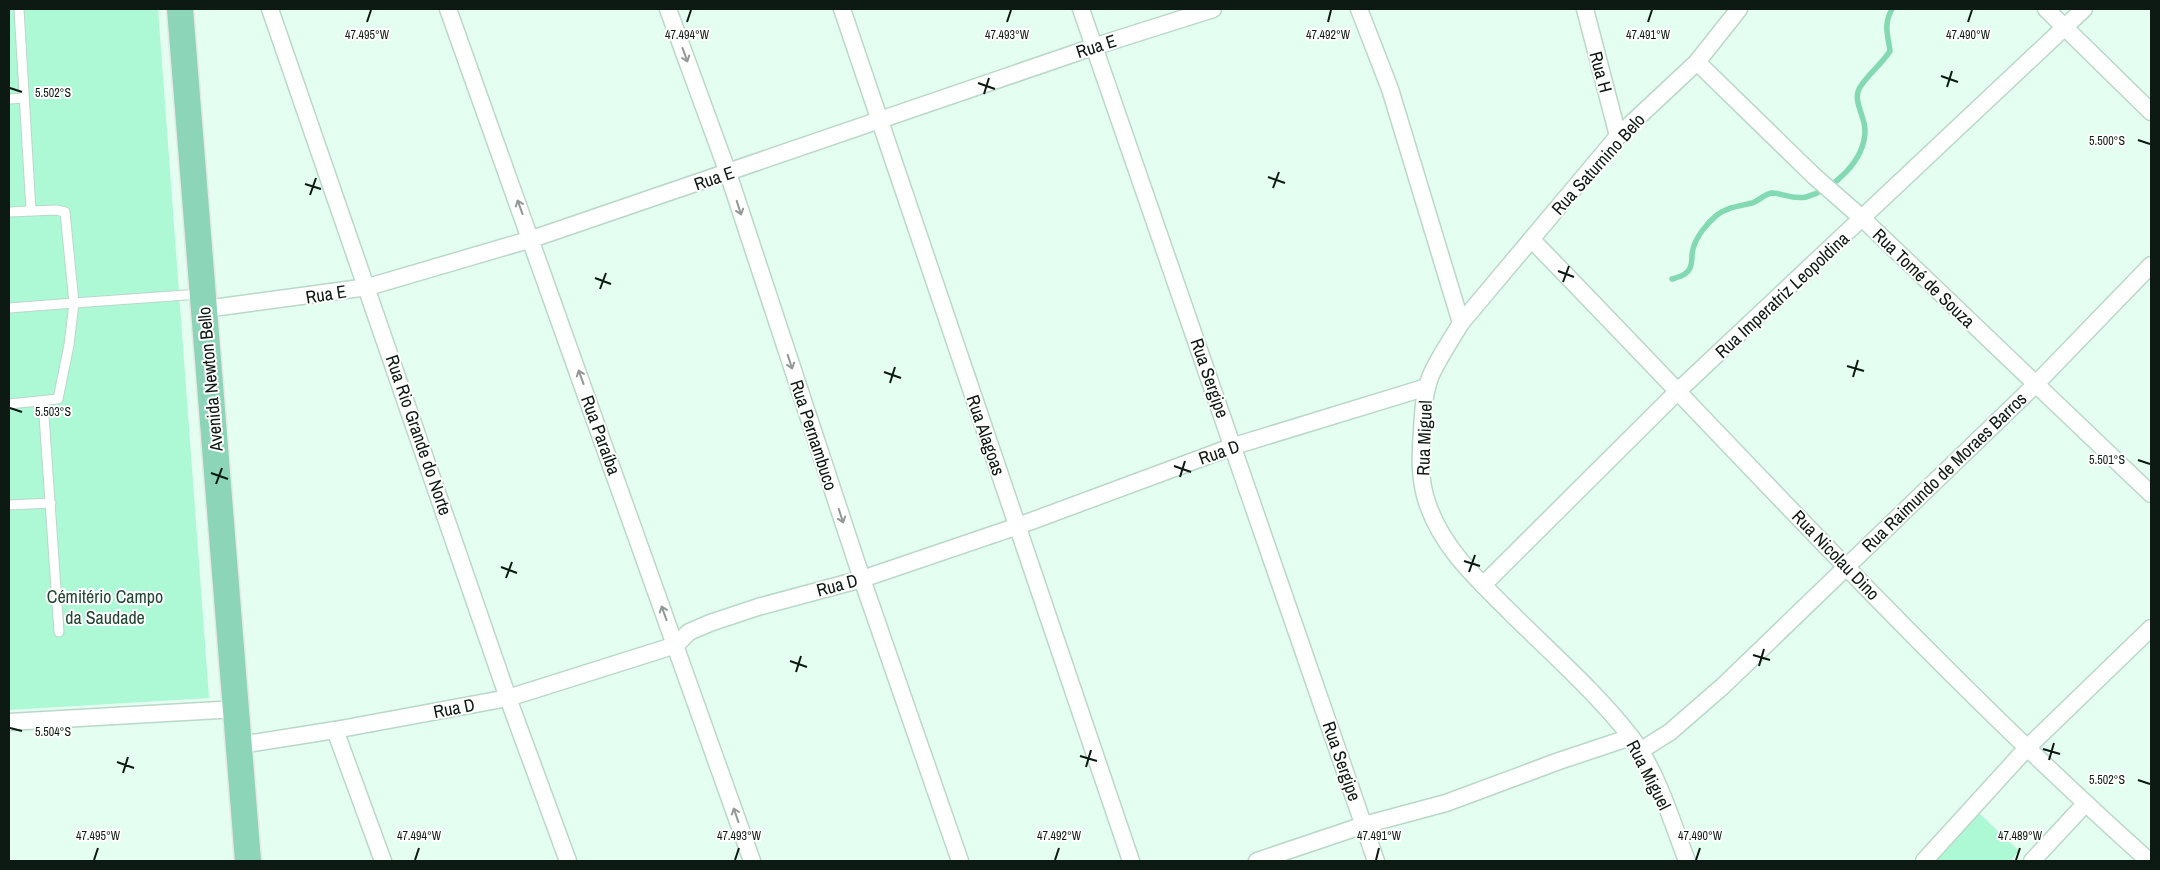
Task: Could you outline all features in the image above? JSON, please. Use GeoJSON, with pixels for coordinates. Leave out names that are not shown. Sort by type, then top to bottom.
{"type":"FeatureCollection","features":[{"type":"Feature","properties":{"kind":"main road","name":"Avenida Newton Bello"},"geometry":{"type":"LineString","coordinates":[[180,9],[248,861]]}},
{"type":"Feature","properties":{"kind":"main road","name":"Avenida Newton Bello"},"geometry":{"type":"LineString","coordinates":[[185,76],[188,9]]}},
{"type":"Feature","properties":{"kind":"street","name":"Rua Rio Grande do Norte"},"geometry":{"type":"LineString","coordinates":[[270,9],[368,287],[508,698],[568,861]]}},
{"type":"Feature","properties":{"kind":"street","name":"Rua Paraíba"},"geometry":{"type":"LineString","coordinates":[[448,9],[532,239],[752,861]]}},
{"type":"Feature","properties":{"kind":"street","name":"Rua Pernambuco"},"geometry":{"type":"LineString","coordinates":[[668,9],[728,173],[862,579],[960,861]]}},
{"type":"Feature","properties":{"kind":"street","name":"Rua Alagoas"},"geometry":{"type":"LineString","coordinates":[[842,9],[878,121],[1131,861]]}},
{"type":"Feature","properties":{"kind":"street","name":"Rua Sergipe"},"geometry":{"type":"LineString","coordinates":[[1082,9],[1093,47],[1234,446],[1376,861]]}},
{"type":"Feature","properties":{"kind":"street","name":"Rua E"},"geometry":{"type":"LineString","coordinates":[[204,302],[368,287],[532,239],[1093,47],[1213,9]]}},
{"type":"Feature","properties":{"kind":"street"},"geometry":{"type":"LineString","coordinates":[[1359,9],[1390,89],[1461,323]]}},
{"type":"Feature","properties":{"kind":"street","name":"Rua H"},"geometry":{"type":"LineString","coordinates":[[1585,9],[1618,136]]}},
{"type":"Feature","properties":{"kind":"street","name":"Rua Saturnino Belo"},"geometry":{"type":"LineString","coordinates":[[1461,323],[1618,136],[1697,62],[1739,9]]}},
{"type":"Feature","properties":{"kind":"street"},"geometry":{"type":"LineString","coordinates":[[2046,9],[2151,112]]}},
{"type":"Feature","properties":{"kind":"street","name":"Rua Imperatriz Leopoldina"},"geometry":{"type":"LineString","coordinates":[[1483,585],[1679,390],[1863,219],[2084,9]]}},
{"type":"Feature","properties":{"kind":"street","name":"Rua Tomé de Souza"},"geometry":{"type":"LineString","coordinates":[[1697,62],[1814,176],[1863,219],[2151,494]]}},
{"type":"Feature","properties":{"kind":"street","name":"Rua Nicolau Dino"},"geometry":{"type":"LineString","coordinates":[[1532,240],[1679,390],[1846,567],[2026,749],[2149,861]]}},
{"type":"Feature","properties":{"kind":"street","name":"Rua Raimundo de Moraes Barros"},"geometry":{"type":"LineString","coordinates":[[1640,751],[1670,732],[1723,686],[2035,385],[2151,265]]}},
{"type":"Feature","properties":{"kind":"street","name":"Rua Miguel"},"geometry":{"type":"LineString","coordinates":[[1461,323],[1441,355],[1427,387],[1423,418],[1420,476],[1427,504],[1448,546],[1483,585],[1586,687],[1631,738],[1640,751],[1665,803],[1687,861]]}},
{"type":"Feature","properties":{"kind":"street","name":"Rua D"},"geometry":{"type":"LineString","coordinates":[[240,745],[335,730],[508,698],[676,645],[689,632],[710,623],[758,607],[862,579],[1018,526],[1234,446],[1427,387]]}},
{"type":"Feature","properties":{"kind":"street"},"geometry":{"type":"LineString","coordinates":[[1924,861],[2026,749],[2151,628]]}},
{"type":"Feature","properties":{"kind":"street"},"geometry":{"type":"LineString","coordinates":[[9,722],[237,708]]}},
{"type":"Feature","properties":{"kind":"street"},"geometry":{"type":"LineString","coordinates":[[335,730],[382,861]]}},
{"type":"Feature","properties":{"kind":"street"},"geometry":{"type":"LineString","coordinates":[[1257,861],[1364,825],[1446,802],[1559,761],[1631,738]]}},
{"type":"Feature","properties":{"kind":"street"},"geometry":{"type":"LineString","coordinates":[[2032,861],[2085,804]]}},
{"type":"Feature","properties":{"kind":"lane"},"geometry":{"type":"LineString","coordinates":[[19,9],[31,211]]}},
{"type":"Feature","properties":{"kind":"lane"},"geometry":{"type":"LineString","coordinates":[[9,98],[23,98]]}},
{"type":"Feature","properties":{"kind":"lane"},"geometry":{"type":"LineString","coordinates":[[9,212],[56,210],[65,212],[74,303],[60,395],[56,400],[9,404]]}},
{"type":"Feature","properties":{"kind":"lane"},"geometry":{"type":"LineString","coordinates":[[9,308],[74,303],[204,302]]}},
{"type":"Feature","properties":{"kind":"lane"},"geometry":{"type":"LineString","coordinates":[[43,401],[59,632]]}},
{"type":"Feature","properties":{"kind":"lane"},"geometry":{"type":"LineString","coordinates":[[9,505],[51,503]]}},
{"type":"Feature","properties":{"kind":"green space","name":"Cémitério Campo da Saudade"},"geometry":{"type":"Polygon","coordinates":[[[9,9],[158,9],[209,698],[9,710],[9,9]]]}},
{"type":"Feature","properties":{"kind":"green space"},"geometry":{"type":"Polygon","coordinates":[[[1979,813],[2019,851],[2010,861],[1931,861],[1979,813]]]}},
{"type":"Feature","properties":{"kind":"waterway"},"geometry":{"type":"LineString","coordinates":[[1672,279],[1689,270],[1693,249],[1699,235],[1713,218],[1721,212],[1752,203],[1772,193],[1801,198],[1817,193],[1837,180],[1854,163],[1864,141],[1865,130],[1857,99],[1859,89],[1890,51],[1887,25],[1892,9]]}}]}
